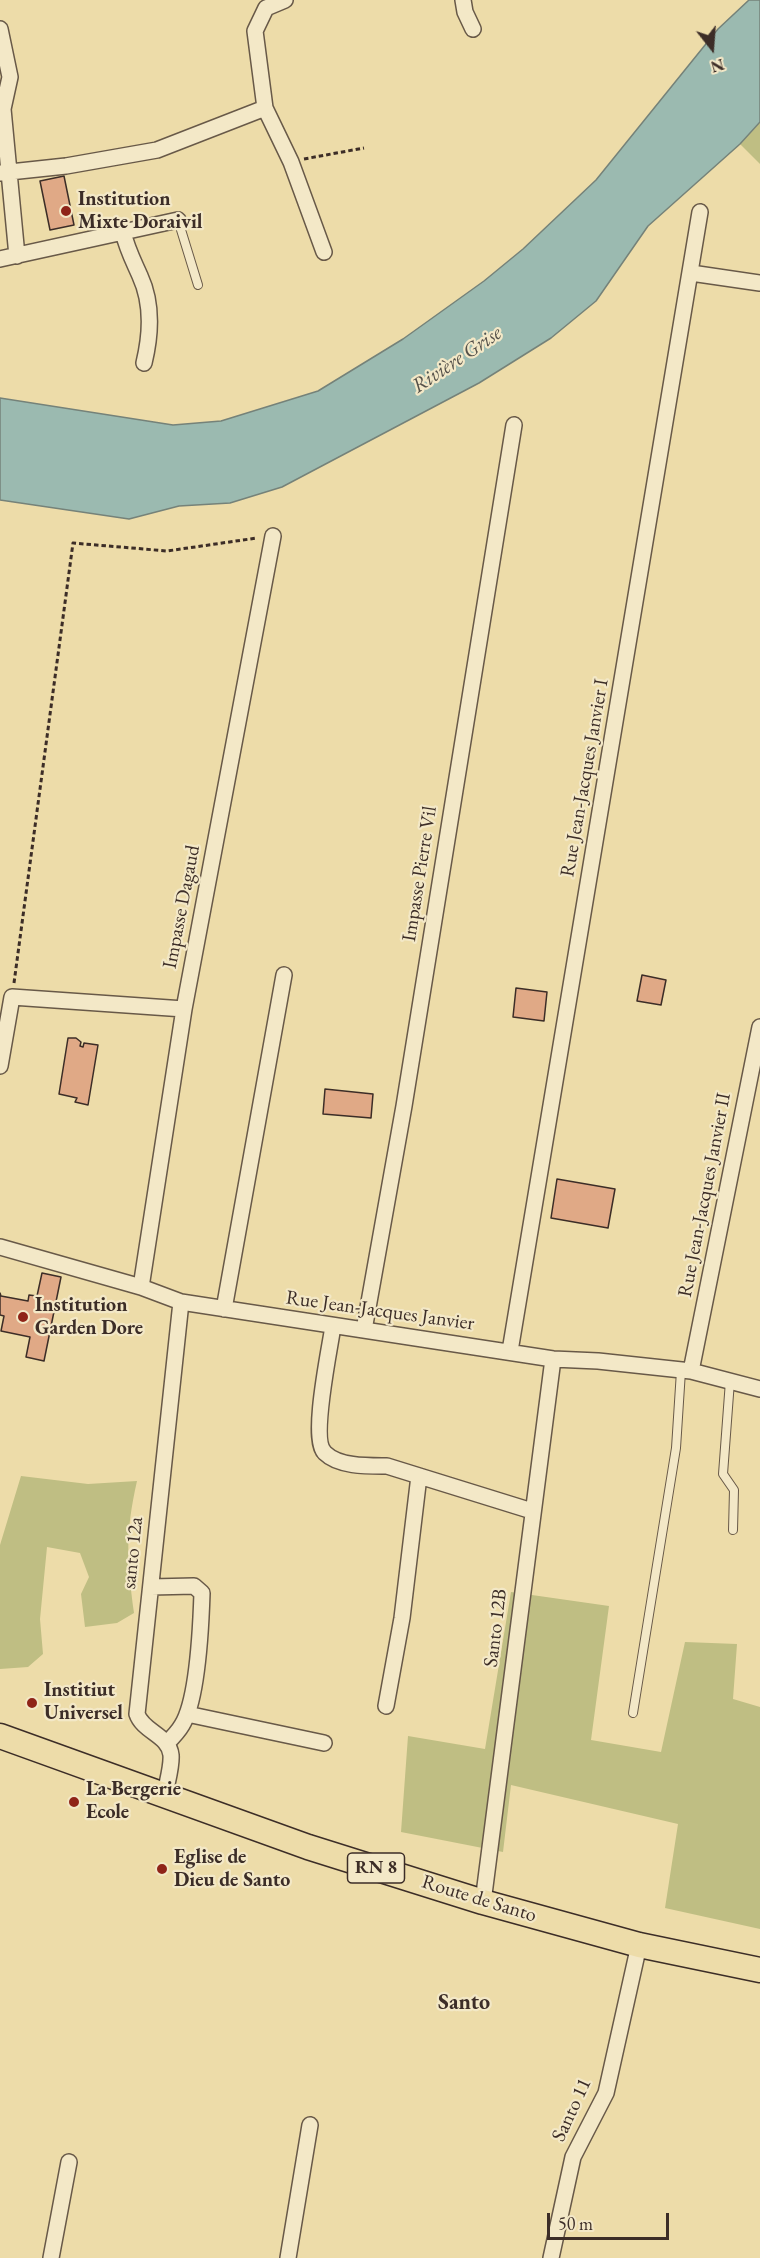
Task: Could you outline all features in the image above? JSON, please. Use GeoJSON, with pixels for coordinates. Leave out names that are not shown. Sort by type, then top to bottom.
{"type":"FeatureCollection","features":[{"type":"Feature","properties":{"kind":"main road","name":"Route de Santo"},"geometry":{"type":"LineString","coordinates":[[0,1736],[308,1847],[483,1902],[639,1946],[760,1970]]}},
{"type":"Feature","properties":{"kind":"street"},"geometry":{"type":"LineString","coordinates":[[285,0],[266,8],[255,31],[265,108],[291,162],[324,252]]}},
{"type":"Feature","properties":{"kind":"street"},"geometry":{"type":"LineString","coordinates":[[463,0],[465,12],[473,29]]}},
{"type":"Feature","properties":{"kind":"street"},"geometry":{"type":"LineString","coordinates":[[0,29],[10,77],[3,109],[5,172],[16,256]]}},
{"type":"Feature","properties":{"kind":"street"},"geometry":{"type":"LineString","coordinates":[[5,172],[66,166],[157,150],[265,108]]}},
{"type":"Feature","properties":{"kind":"street","name":"Rue Jean-Jacques Janvier I"},"geometry":{"type":"LineString","coordinates":[[510,1351],[700,212]]}},
{"type":"Feature","properties":{"kind":"street"},"geometry":{"type":"LineString","coordinates":[[0,259],[178,220]]}},
{"type":"Feature","properties":{"kind":"street"},"geometry":{"type":"LineString","coordinates":[[123,232],[128,253],[145,292],[151,330],[144,363]]}},
{"type":"Feature","properties":{"kind":"street"},"geometry":{"type":"LineString","coordinates":[[691,273],[760,284]]}},
{"type":"Feature","properties":{"kind":"street","name":"Impasse Pierre Vil"},"geometry":{"type":"LineString","coordinates":[[364,1330],[404,1106],[514,425]]}},
{"type":"Feature","properties":{"kind":"street","name":"Impasse Dagaud"},"geometry":{"type":"LineString","coordinates":[[141,1287],[184,1009],[273,536]]}},
{"type":"Feature","properties":{"kind":"street"},"geometry":{"type":"LineString","coordinates":[[224,1309],[284,975]]}},
{"type":"Feature","properties":{"kind":"street"},"geometry":{"type":"LineString","coordinates":[[0,1066],[12,997],[184,1009]]}},
{"type":"Feature","properties":{"kind":"street","name":"Rue Jean-Jacques Janvier II"},"geometry":{"type":"LineString","coordinates":[[686,1371],[760,1027]]}},
{"type":"Feature","properties":{"kind":"street","name":"Rue Jean-Jacques Janvier"},"geometry":{"type":"LineString","coordinates":[[0,1247],[141,1287],[181,1302],[553,1359],[598,1361],[686,1371],[760,1389]]}},
{"type":"Feature","properties":{"kind":"street","name":"santo 12a"},"geometry":{"type":"LineString","coordinates":[[167,1743],[140,1722],[137,1714],[181,1302]]}},
{"type":"Feature","properties":{"kind":"street"},"geometry":{"type":"LineString","coordinates":[[333,1326],[320,1418],[319,1441],[323,1452],[344,1461],[366,1466],[387,1466],[532,1511]]}},
{"type":"Feature","properties":{"kind":"street","name":"Santo 12B"},"geometry":{"type":"LineString","coordinates":[[483,1902],[553,1359]]}},
{"type":"Feature","properties":{"kind":"street"},"geometry":{"type":"LineString","coordinates":[[386,1706],[402,1618],[419,1476]]}},
{"type":"Feature","properties":{"kind":"street"},"geometry":{"type":"LineString","coordinates":[[151,1587],[194,1586],[202,1593],[199,1637],[187,1714],[182,1725],[167,1743],[171,1755],[165,1794]]}},
{"type":"Feature","properties":{"kind":"street"},"geometry":{"type":"LineString","coordinates":[[187,1714],[324,1743]]}},
{"type":"Feature","properties":{"kind":"street","name":"Santo 11"},"geometry":{"type":"LineString","coordinates":[[551,2258],[573,2157],[606,2092],[639,1946]]}},
{"type":"Feature","properties":{"kind":"street"},"geometry":{"type":"LineString","coordinates":[[288,2258],[310,2125]]}},
{"type":"Feature","properties":{"kind":"street"},"geometry":{"type":"LineString","coordinates":[[51,2258],[69,2162]]}},
{"type":"Feature","properties":{"kind":"lane"},"geometry":{"type":"LineString","coordinates":[[178,220],[198,285]]}},
{"type":"Feature","properties":{"kind":"lane"},"geometry":{"type":"LineString","coordinates":[[633,1713],[676,1448],[686,1371]]}},
{"type":"Feature","properties":{"kind":"lane"},"geometry":{"type":"LineString","coordinates":[[730,1382],[723,1474],[734,1490],[733,1530]]}},
{"type":"Feature","properties":{"kind":"path"},"geometry":{"type":"LineString","coordinates":[[291,162],[364,148]]}},
{"type":"Feature","properties":{"kind":"path"},"geometry":{"type":"LineString","coordinates":[[12,997],[73,543],[167,551],[273,536]]}},
{"type":"Feature","properties":{"kind":"shaded area"},"geometry":{"type":"Polygon","coordinates":[[[760,122],[760,164],[740,144],[760,122]]]}},
{"type":"Feature","properties":{"kind":"shaded area"},"geometry":{"type":"Polygon","coordinates":[[[21,1476],[88,1484],[137,1481],[130,1516],[128,1547],[134,1613],[117,1623],[85,1627],[81,1594],[89,1577],[80,1553],[47,1547],[40,1619],[43,1654],[28,1667],[0,1669],[0,1545],[21,1476]]]}},
{"type":"Feature","properties":{"kind":"shaded area"},"geometry":{"type":"Polygon","coordinates":[[[511,1592],[609,1606],[591,1740],[661,1752],[685,1642],[737,1644],[733,1699],[760,1707],[760,1929],[665,1908],[678,1824],[511,1785],[503,1852],[401,1832],[408,1736],[485,1749],[511,1592]]]}},
{"type":"Feature","properties":{"kind":"water","name":"Rivière Grise"},"geometry":{"type":"Polygon","coordinates":[[[749,0],[760,0],[760,122],[740,144],[648,226],[596,301],[551,338],[479,383],[282,487],[230,503],[179,506],[129,519],[0,500],[0,398],[173,425],[221,421],[318,391],[403,339],[484,281],[523,249],[596,180],[718,29],[749,0]]]}},
{"type":"Feature","properties":{"kind":"building"},"geometry":{"type":"Polygon","coordinates":[[[64,176],[74,225],[50,230],[40,181],[64,176]]]}},
{"type":"Feature","properties":{"kind":"building"},"geometry":{"type":"Polygon","coordinates":[[[642,975],[666,980],[661,1005],[637,1001],[642,975]]]}},
{"type":"Feature","properties":{"kind":"building"},"geometry":{"type":"Polygon","coordinates":[[[516,988],[547,992],[544,1021],[513,1017],[516,988]]]}},
{"type":"Feature","properties":{"kind":"building"},"geometry":{"type":"Polygon","coordinates":[[[68,1038],[76,1038],[83,1047],[84,1043],[98,1045],[88,1105],[75,1102],[77,1098],[59,1094],[68,1038]]]}},
{"type":"Feature","properties":{"kind":"building"},"geometry":{"type":"Polygon","coordinates":[[[325,1089],[373,1094],[371,1118],[323,1114],[325,1089]]]}},
{"type":"Feature","properties":{"kind":"building"},"geometry":{"type":"Polygon","coordinates":[[[557,1179],[615,1189],[608,1228],[551,1218],[557,1179]]]}},
{"type":"Feature","properties":{"kind":"building"},"geometry":{"type":"Polygon","coordinates":[[[42,1273],[61,1277],[44,1361],[26,1357],[30,1337],[1,1331],[4,1316],[0,1315],[0,1293],[1,1296],[28,1301],[29,1295],[37,1296],[42,1273]]]}},
{"type":"Feature","properties":{"kind":"place","name":"Institution Mixte Doraivil"},"geometry":{"type":"Point","coordinates":[66,211]}},
{"type":"Feature","properties":{"kind":"place","name":"Institution Garden Dore"},"geometry":{"type":"Point","coordinates":[23,1317]}},
{"type":"Feature","properties":{"kind":"place","name":"Institiut Universel"},"geometry":{"type":"Point","coordinates":[32,1703]}},
{"type":"Feature","properties":{"kind":"place","name":"La Bergerie Ecole"},"geometry":{"type":"Point","coordinates":[74,1802]}},
{"type":"Feature","properties":{"kind":"place","name":"Eglise de Dieu de Santo"},"geometry":{"type":"Point","coordinates":[162,1869]}},
{"type":"Feature","properties":{"kind":"district","name":"Santo"},"geometry":{"type":"Point","coordinates":[464,2003]}}]}
